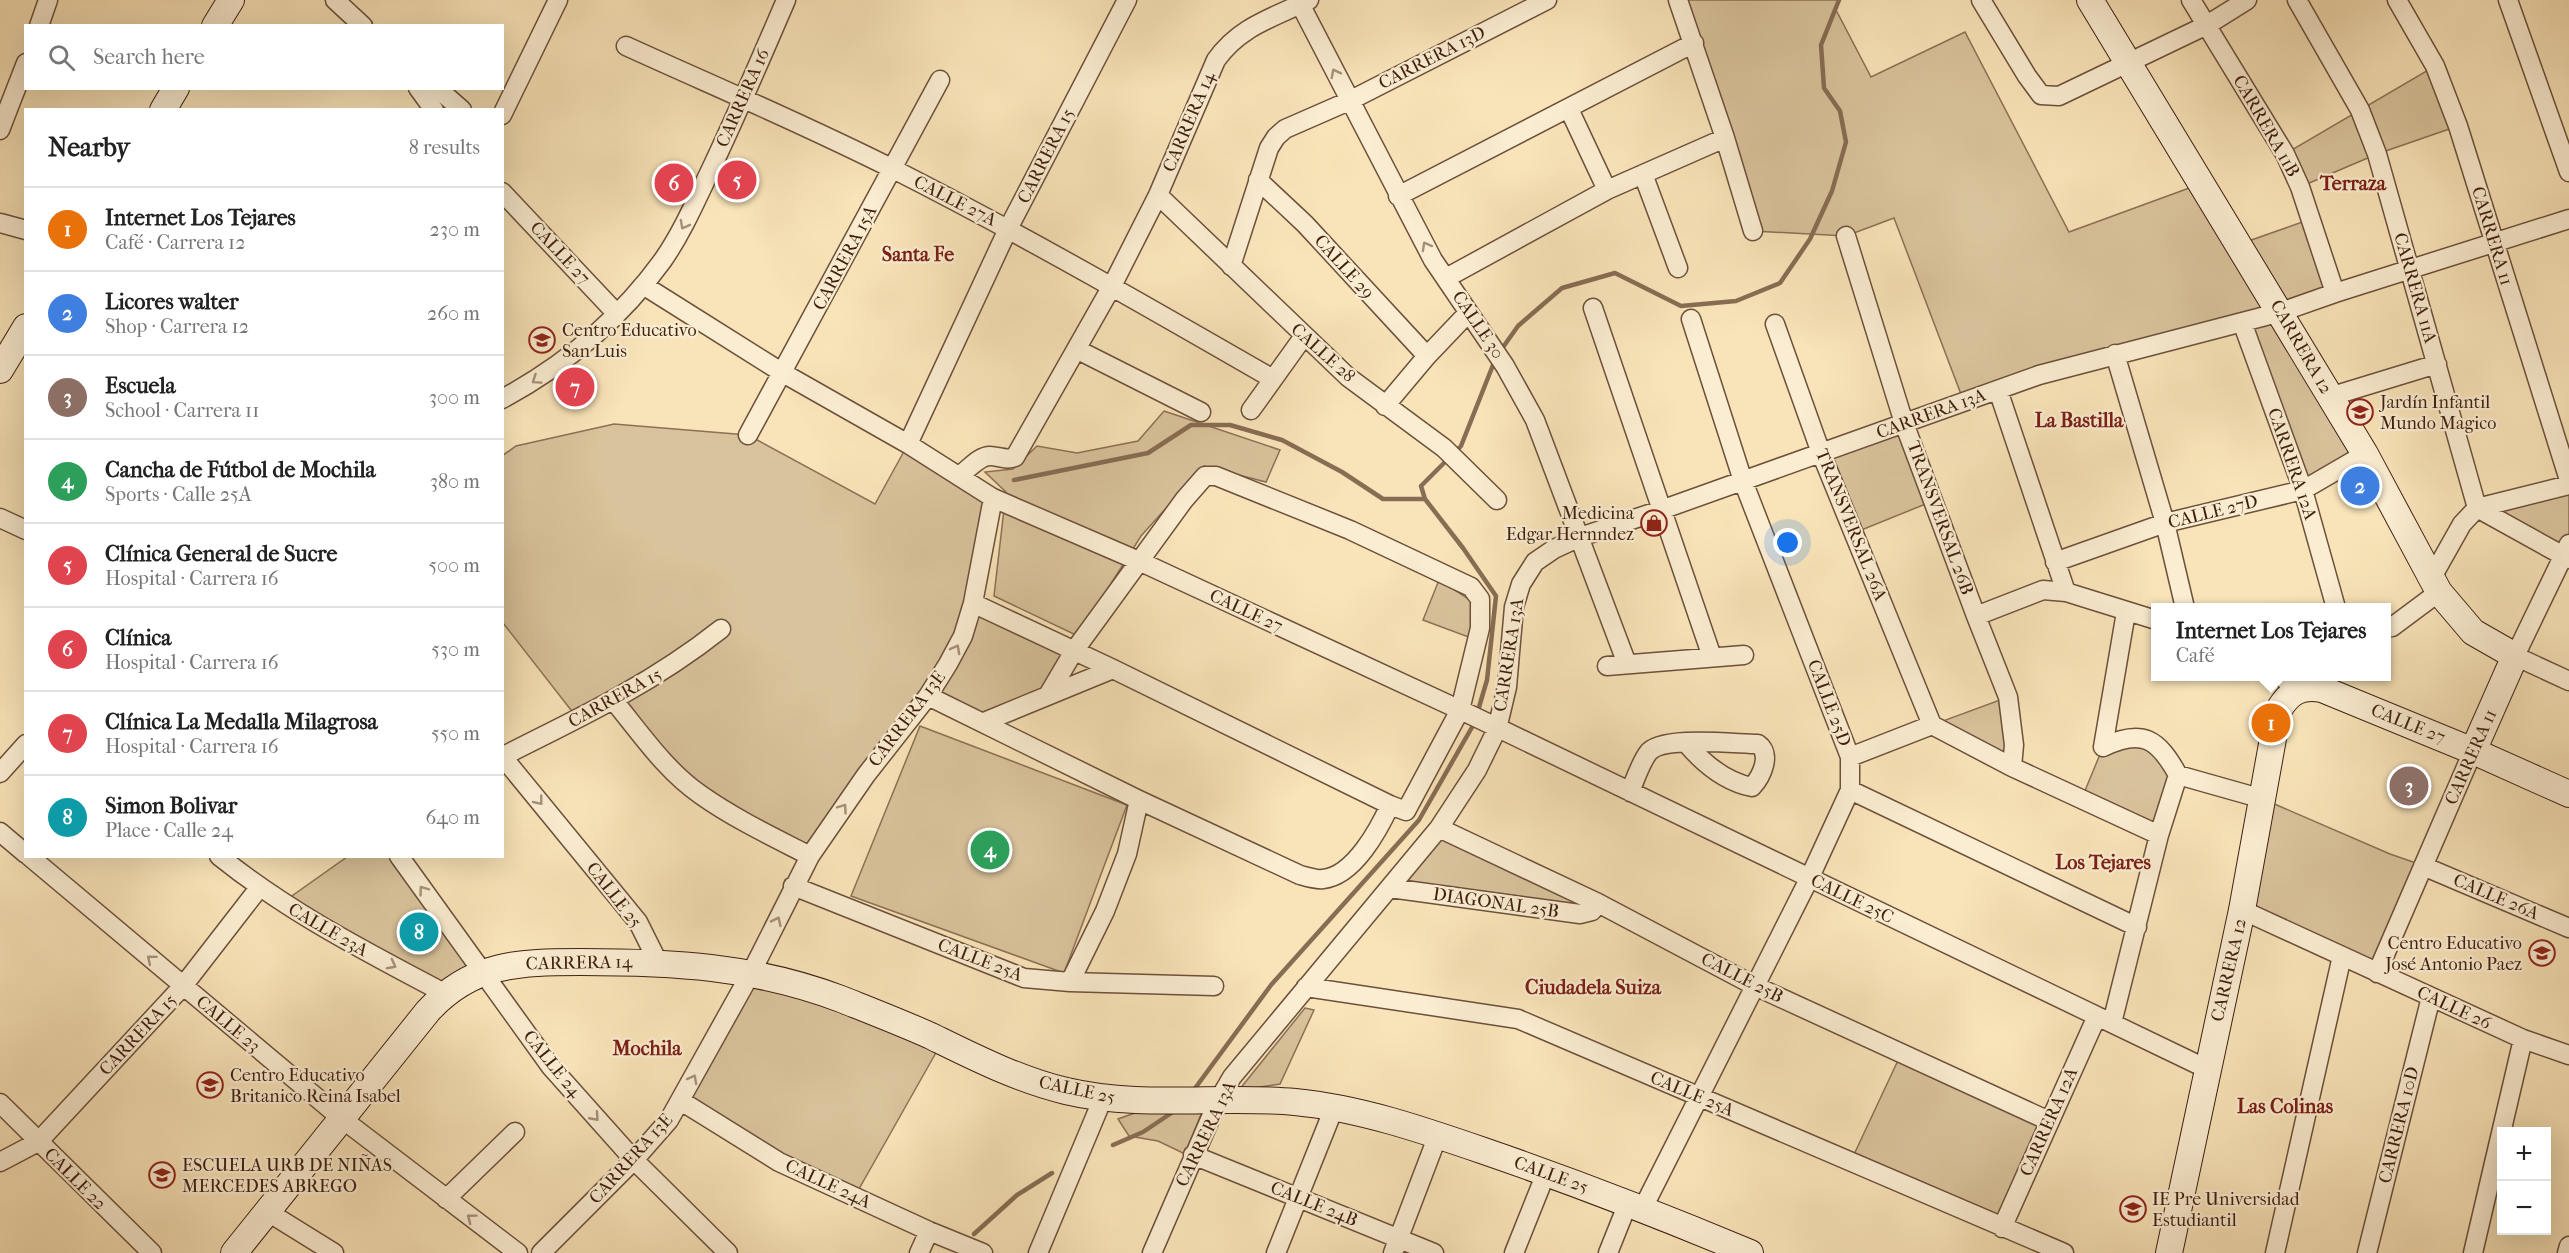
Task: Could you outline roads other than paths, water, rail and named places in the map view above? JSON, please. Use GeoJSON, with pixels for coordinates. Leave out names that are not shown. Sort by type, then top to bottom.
{"type":"FeatureCollection","features":[{"type":"Feature","properties":{"kind":"street"},"geometry":{"type":"LineString","coordinates":[[40,24],[48,0]]}},
{"type":"Feature","properties":{"kind":"street"},"geometry":{"type":"LineString","coordinates":[[216,24],[231,0]]}},
{"type":"Feature","properties":{"kind":"street"},"geometry":{"type":"LineString","coordinates":[[335,0],[361,24]]}},
{"type":"Feature","properties":{"kind":"street"},"geometry":{"type":"LineString","coordinates":[[504,111],[558,0]]}},
{"type":"Feature","properties":{"kind":"street","name":"CARRERA 16"},"geometry":{"type":"LineString","coordinates":[[504,398],[533,383],[577,350],[617,314],[643,285],[683,227],[744,98],[786,0]]}},
{"type":"Feature","properties":{"kind":"street","name":"CARRERA 15"},"geometry":{"type":"LineString","coordinates":[[908,444],[1008,229],[1126,0]]}},
{"type":"Feature","properties":{"kind":"street","name":"CARRERA 13D"},"geometry":{"type":"LineString","coordinates":[[1231,266],[1258,180],[1275,137],[1285,129],[1350,101],[1521,5],[1547,0]]}},
{"type":"Feature","properties":{"kind":"street"},"geometry":{"type":"LineString","coordinates":[[1678,0],[1725,138],[1753,231]]}},
{"type":"Feature","properties":{"kind":"street"},"geometry":{"type":"LineString","coordinates":[[1981,0],[2041,95],[2059,96],[2207,25],[2247,0]]}},
{"type":"Feature","properties":{"kind":"street","name":"CARRERA 12"},"geometry":{"type":"LineString","coordinates":[[2090,0],[2365,454],[2435,586],[2473,632],[2515,656],[2569,681]]}},
{"type":"Feature","properties":{"kind":"street","name":"CARRERA 11B"},"geometry":{"type":"LineString","coordinates":[[2191,0],[2285,154],[2300,187],[2335,293]]}},
{"type":"Feature","properties":{"kind":"street","name":"CARRERA 11A"},"geometry":{"type":"LineString","coordinates":[[2297,0],[2360,110],[2377,154],[2477,508]]}},
{"type":"Feature","properties":{"kind":"street","name":"CARRERA 11"},"geometry":{"type":"LineString","coordinates":[[2397,0],[2435,66],[2458,126],[2569,480]]}},
{"type":"Feature","properties":{"kind":"street"},"geometry":{"type":"LineString","coordinates":[[2508,0],[2569,172]]}},
{"type":"Feature","properties":{"kind":"street","name":"CALLE 30"},"geometry":{"type":"LineString","coordinates":[[1302,1],[1398,196],[1468,314],[1505,366],[1535,420],[1627,664]]}},
{"type":"Feature","properties":{"kind":"street","name":"CARRERA 14"},"geometry":{"type":"LineString","coordinates":[[960,475],[983,457],[1008,459],[1015,457],[1112,286],[1158,195],[1216,60],[1228,43],[1243,31],[1302,1]]}},
{"type":"Feature","properties":{"kind":"street"},"geometry":{"type":"LineString","coordinates":[[1398,196],[1694,44]]}},
{"type":"Feature","properties":{"kind":"street","name":"CALLE 27A"},"geometry":{"type":"LineString","coordinates":[[626,46],[744,98],[893,169],[1112,286],[1273,379]]}},
{"type":"Feature","properties":{"kind":"street"},"geometry":{"type":"LineString","coordinates":[[0,130],[24,68]]}},
{"type":"Feature","properties":{"kind":"street","name":"CARRERA 15A"},"geometry":{"type":"LineString","coordinates":[[748,435],[940,80]]}},
{"type":"Feature","properties":{"kind":"street"},"geometry":{"type":"LineString","coordinates":[[165,108],[175,90]]}},
{"type":"Feature","properties":{"kind":"street"},"geometry":{"type":"LineString","coordinates":[[419,90],[433,108]]}},
{"type":"Feature","properties":{"kind":"street"},"geometry":{"type":"LineString","coordinates":[[438,90],[460,108]]}},
{"type":"Feature","properties":{"kind":"street"},"geometry":{"type":"LineString","coordinates":[[1569,110],[1607,190]]}},
{"type":"Feature","properties":{"kind":"street"},"geometry":{"type":"LineString","coordinates":[[1446,278],[1607,190],[1725,138]]}},
{"type":"Feature","properties":{"kind":"street"},"geometry":{"type":"LineString","coordinates":[[1643,174],[1678,268]]}},
{"type":"Feature","properties":{"kind":"street","name":"CALLE 29"},"geometry":{"type":"LineString","coordinates":[[1258,180],[1305,224],[1426,356]]}},
{"type":"Feature","properties":{"kind":"street","name":"CALLE 27"},"geometry":{"type":"LineString","coordinates":[[504,194],[617,314]]}},
{"type":"Feature","properties":{"kind":"street","name":"CALLE 28"},"geometry":{"type":"LineString","coordinates":[[1158,195],[1348,377],[1444,448],[1497,500]]}},
{"type":"Feature","properties":{"kind":"street","name":"CARRERA 13A"},"geometry":{"type":"LineString","coordinates":[[1152,1253],[1193,1155],[1207,1101],[1232,1077],[1439,828],[1477,770],[1479,719],[1507,687],[1514,607],[1521,584],[1535,562],[1554,549],[1580,537],[2039,375],[2281,312],[2408,269],[2569,219]]}},
{"type":"Feature","properties":{"kind":"street"},"geometry":{"type":"LineString","coordinates":[[0,223],[24,229]]}},
{"type":"Feature","properties":{"kind":"street","name":"TRANSVERSAL 26B"},"geometry":{"type":"LineString","coordinates":[[1846,236],[1904,423],[2008,697],[2014,745],[2012,766]]}},
{"type":"Feature","properties":{"kind":"street"},"geometry":{"type":"LineString","coordinates":[[643,285],[783,373],[960,475],[993,498]]}},
{"type":"Feature","properties":{"kind":"street"},"geometry":{"type":"LineString","coordinates":[[1593,308],[1712,657]]}},
{"type":"Feature","properties":{"kind":"street"},"geometry":{"type":"LineString","coordinates":[[1385,406],[1426,356],[1468,314]]}},
{"type":"Feature","properties":{"kind":"street","name":"CALLE 25D"},"geometry":{"type":"LineString","coordinates":[[1691,319],[1743,481],[1850,757],[1850,790]]}},
{"type":"Feature","properties":{"kind":"street","name":"CARRERA 12A"},"geometry":{"type":"LineString","coordinates":[[2242,322],[2303,490],[2335,603]]}},
{"type":"Feature","properties":{"kind":"street","name":"TRANSVERSAL 26A"},"geometry":{"type":"LineString","coordinates":[[1775,324],[1821,453],[1932,725]]}},
{"type":"Feature","properties":{"kind":"street"},"geometry":{"type":"LineString","coordinates":[[1251,411],[1304,336]]}},
{"type":"Feature","properties":{"kind":"street"},"geometry":{"type":"LineString","coordinates":[[0,370],[17,339]]}},
{"type":"Feature","properties":{"kind":"street"},"geometry":{"type":"LineString","coordinates":[[1077,350],[1201,412]]}},
{"type":"Feature","properties":{"kind":"street"},"geometry":{"type":"LineString","coordinates":[[2115,354],[2165,523],[2184,603]]}},
{"type":"Feature","properties":{"kind":"street"},"geometry":{"type":"LineString","coordinates":[[2329,397],[2437,364]]}},
{"type":"Feature","properties":{"kind":"street"},"geometry":{"type":"LineString","coordinates":[[1998,390],[2066,592]]}},
{"type":"Feature","properties":{"kind":"street","name":"CALLE 27D"},"geometry":{"type":"LineString","coordinates":[[2055,562],[2165,523],[2303,490],[2365,454]]}},
{"type":"Feature","properties":{"kind":"street"},"geometry":{"type":"LineString","coordinates":[[974,603],[1074,651],[1113,669],[1390,806],[1406,811],[1479,719],[1480,599],[1471,587],[1360,535],[1210,475],[1199,481],[1074,651],[1048,695]]}},
{"type":"Feature","properties":{"kind":"street"},"geometry":{"type":"LineString","coordinates":[[2391,627],[2435,586],[2462,524],[2477,508],[2569,485]]}},
{"type":"Feature","properties":{"kind":"street","name":"CALLE 27"},"geometry":{"type":"LineString","coordinates":[[993,498],[1141,562],[1479,719]]}},
{"type":"Feature","properties":{"kind":"street","name":"CARRERA 13E"},"geometry":{"type":"LineString","coordinates":[[541,1253],[656,1137],[681,1101],[751,974],[810,856],[866,775],[928,696],[963,636],[974,603],[993,498]]}},
{"type":"Feature","properties":{"kind":"street"},"geometry":{"type":"LineString","coordinates":[[2477,508],[2567,553]]}},
{"type":"Feature","properties":{"kind":"street"},"geometry":{"type":"LineString","coordinates":[[0,518],[24,529]]}},
{"type":"Feature","properties":{"kind":"street","name":"CARRERA 11"},"geometry":{"type":"LineString","coordinates":[[2377,973],[2515,656],[2567,553]]}},
{"type":"Feature","properties":{"kind":"street"},"geometry":{"type":"LineString","coordinates":[[1976,616],[2043,590],[2066,592],[2151,619]]}},
{"type":"Feature","properties":{"kind":"street"},"geometry":{"type":"LineString","coordinates":[[2126,612],[2103,747],[2124,737],[2147,739],[2166,753],[2178,775],[2263,799]]}},
{"type":"Feature","properties":{"kind":"street","name":"CARRERA 15"},"geometry":{"type":"LineString","coordinates":[[504,756],[614,701],[657,675],[721,629]]}},
{"type":"Feature","properties":{"kind":"street"},"geometry":{"type":"LineString","coordinates":[[1607,666],[1744,655]]}},
{"type":"Feature","properties":{"kind":"street"},"geometry":{"type":"LineString","coordinates":[[984,722],[1113,669]]}},
{"type":"Feature","properties":{"kind":"street","name":"CARRERA 12"},"geometry":{"type":"LineString","coordinates":[[2169,1253],[2242,910],[2278,711],[2289,684]]}},
{"type":"Feature","properties":{"kind":"street","name":"CALLE 27"},"geometry":{"type":"LineString","coordinates":[[2289,684],[2322,689],[2473,751],[2569,794]]}},
{"type":"Feature","properties":{"kind":"street"},"geometry":{"type":"LineString","coordinates":[[928,696],[1139,800],[1300,875],[1323,879],[1359,858],[1390,806]]}},
{"type":"Feature","properties":{"kind":"street"},"geometry":{"type":"LineString","coordinates":[[614,701],[667,765],[699,795],[810,856]]}},
{"type":"Feature","properties":{"kind":"street","name":"CALLE 25C"},"geometry":{"type":"LineString","coordinates":[[1479,719],[2207,1068]]}},
{"type":"Feature","properties":{"kind":"street"},"geometry":{"type":"LineString","coordinates":[[1850,757],[1932,725],[2012,766],[2159,835]]}},
{"type":"Feature","properties":{"kind":"street"},"geometry":{"type":"LineString","coordinates":[[1630,792],[1648,753],[1654,747],[1669,743],[1686,743]]}},
{"type":"Feature","properties":{"kind":"street"},"geometry":{"type":"LineString","coordinates":[[0,772],[24,746]]}},
{"type":"Feature","properties":{"kind":"street","name":"CALLE 25"},"geometry":{"type":"LineString","coordinates":[[504,757],[638,922],[658,962],[751,974],[794,983],[841,999],[1020,1077],[1064,1091],[1103,1098],[1158,1102],[1296,1102],[1334,1108],[1438,1136],[1546,1173],[1636,1205],[1750,1253]]}},
{"type":"Feature","properties":{"kind":"street"},"geometry":{"type":"LineString","coordinates":[[2105,1020],[2136,927],[2159,835],[2178,775]]}},
{"type":"Feature","properties":{"kind":"street"},"geometry":{"type":"LineString","coordinates":[[1608,1253],[1700,1097],[1809,879],[1850,790],[2136,927]]}},
{"type":"Feature","properties":{"kind":"street"},"geometry":{"type":"LineString","coordinates":[[1070,982],[1105,911],[1127,854],[1139,800]]}},
{"type":"Feature","properties":{"kind":"street","name":"CALLE 25B"},"geometry":{"type":"LineString","coordinates":[[1439,828],[1598,903],[1755,986],[2049,1121]]}},
{"type":"Feature","properties":{"kind":"street","name":"CALLE 23"},"geometry":{"type":"LineString","coordinates":[[0,832],[24,852]]}},
{"type":"Feature","properties":{"kind":"street","name":"CALLE 23"},"geometry":{"type":"LineString","coordinates":[[31,858],[340,1118],[518,1253]]}},
{"type":"Feature","properties":{"kind":"street","name":"CALLE 23A"},"geometry":{"type":"LineString","coordinates":[[222,858],[259,888],[315,924],[444,993]]}},
{"type":"Feature","properties":{"kind":"street","name":"CALLE 24"},"geometry":{"type":"LineString","coordinates":[[400,858],[551,1067],[634,1160],[728,1253]]}},
{"type":"Feature","properties":{"kind":"street","name":"CALLE 26A"},"geometry":{"type":"LineString","coordinates":[[2423,866],[2569,928]]}},
{"type":"Feature","properties":{"kind":"street","name":"CALLE 25A"},"geometry":{"type":"LineString","coordinates":[[794,886],[1024,978],[1070,982],[1214,986]]}},
{"type":"Feature","properties":{"kind":"street","name":"CARRERA 15"},"geometry":{"type":"LineString","coordinates":[[0,1162],[38,1142],[183,986],[259,888]]}},
{"type":"Feature","properties":{"kind":"street","name":"DIAGONAL 25B"},"geometry":{"type":"LineString","coordinates":[[1390,888],[1580,914],[1592,911],[1598,903]]}},
{"type":"Feature","properties":{"kind":"street","name":"CALLE 26"},"geometry":{"type":"LineString","coordinates":[[2242,910],[2523,1039],[2569,1055]]}},
{"type":"Feature","properties":{"kind":"street"},"geometry":{"type":"LineString","coordinates":[[2275,1253],[2342,956]]}},
{"type":"Feature","properties":{"kind":"street","name":"CARRERA 14"},"geometry":{"type":"LineString","coordinates":[[234,1253],[340,1118],[444,993],[482,972],[538,962],[658,962]]}},
{"type":"Feature","properties":{"kind":"street","name":"CALLE 25A"},"geometry":{"type":"LineString","coordinates":[[1306,987],[1518,1019],[2064,1253]]}},
{"type":"Feature","properties":{"kind":"street","name":"CARRERA 10D"},"geometry":{"type":"LineString","coordinates":[[2367,1253],[2430,997]]}},
{"type":"Feature","properties":{"kind":"street","name":"CARRERA 12A"},"geometry":{"type":"LineString","coordinates":[[2002,1228],[2049,1121],[2105,1020]]}},
{"type":"Feature","properties":{"kind":"street"},"geometry":{"type":"LineString","coordinates":[[2473,1253],[2523,1039]]}},
{"type":"Feature","properties":{"kind":"street"},"geometry":{"type":"LineString","coordinates":[[1038,1253],[1103,1098]]}},
{"type":"Feature","properties":{"kind":"street","name":"CALLE 24A"},"geometry":{"type":"LineString","coordinates":[[681,1101],[779,1162],[929,1231],[983,1253]]}},
{"type":"Feature","properties":{"kind":"street","name":"CALLE 22"},"geometry":{"type":"LineString","coordinates":[[0,1103],[152,1253]]}},
{"type":"Feature","properties":{"kind":"street"},"geometry":{"type":"LineString","coordinates":[[1276,1253],[1300,1198],[1334,1108]]}},
{"type":"Feature","properties":{"kind":"street"},"geometry":{"type":"LineString","coordinates":[[446,1198],[514,1132]]}},
{"type":"Feature","properties":{"kind":"street"},"geometry":{"type":"LineString","coordinates":[[1396,1246],[1438,1136]]}},
{"type":"Feature","properties":{"kind":"street","name":"CALLE 24B"},"geometry":{"type":"LineString","coordinates":[[1193,1155],[1300,1198],[1396,1246],[1434,1253]]}},
{"type":"Feature","properties":{"kind":"street"},"geometry":{"type":"LineString","coordinates":[[1514,1253],[1546,1173]]}},
{"type":"Feature","properties":{"kind":"street"},"geometry":{"type":"LineString","coordinates":[[268,1212],[334,1253]]}},
{"type":"Feature","properties":{"kind":"street"},"geometry":{"type":"LineString","coordinates":[[919,1253],[929,1231]]}},
{"type":"Feature","properties":{"kind":"street"},"geometry":{"type":"LineString","coordinates":[[2567,1253],[2569,1246]]}},
{"type":"Feature","properties":{"kind":"waterway"},"geometry":{"type":"LineString","coordinates":[[1501,350],[1518,326],[1562,288],[1615,273],[1681,306],[1736,301],[1780,283],[1810,239],[1832,191],[1846,142],[1840,111],[1824,88],[1821,45],[1839,0]]}},
{"type":"Feature","properties":{"kind":"waterway"},"geometry":{"type":"LineString","coordinates":[[1454,453],[1461,446],[1495,360]]}},
{"type":"Feature","properties":{"kind":"waterway"},"geometry":{"type":"LineString","coordinates":[[1014,480],[1148,453],[1191,425],[1230,425],[1282,440],[1342,472],[1383,499],[1425,499]]}},
{"type":"Feature","properties":{"kind":"waterway"},"geometry":{"type":"LineString","coordinates":[[1448,459],[1421,486],[1425,499],[1496,596],[1487,680],[1477,714]]}},
{"type":"Feature","properties":{"kind":"waterway"},"geometry":{"type":"LineString","coordinates":[[1193,1091],[1271,985],[1419,820],[1475,722]]}},
{"type":"Feature","properties":{"kind":"waterway"},"geometry":{"type":"LineString","coordinates":[[1113,1145],[1143,1132],[1176,1110]]}},
{"type":"Feature","properties":{"kind":"waterway"},"geometry":{"type":"LineString","coordinates":[[974,1234],[1017,1195],[1052,1173]]}},
{"type":"Feature","properties":{"kind":"place","name":"Clínica General de Sucre"},"geometry":{"type":"Point","coordinates":[737,180]}},
{"type":"Feature","properties":{"kind":"place","name":"Clínica"},"geometry":{"type":"Point","coordinates":[674,183]}},
{"type":"Feature","properties":{"kind":"place","name":"Centro Educativo San Luis"},"geometry":{"type":"Point","coordinates":[542,340]}},
{"type":"Feature","properties":{"kind":"place","name":"Clínica La Medalla Milagrosa"},"geometry":{"type":"Point","coordinates":[575,387]}},
{"type":"Feature","properties":{"kind":"place","name":"Jardín Infantil Mundo Magico"},"geometry":{"type":"Point","coordinates":[2360,412]}},
{"type":"Feature","properties":{"kind":"place","name":"Licores walter"},"geometry":{"type":"Point","coordinates":[2360,486]}},
{"type":"Feature","properties":{"kind":"place","name":"Medicina Edgar Hernndez"},"geometry":{"type":"Point","coordinates":[1654,523]}},
{"type":"Feature","properties":{"kind":"place","name":"Internet Los Tejares"},"geometry":{"type":"Point","coordinates":[2271,723]}},
{"type":"Feature","properties":{"kind":"place","name":"Escuela"},"geometry":{"type":"Point","coordinates":[2409,786]}},
{"type":"Feature","properties":{"kind":"place","name":"Cancha de Fútbol de Mochila"},"geometry":{"type":"Point","coordinates":[990,850]}},
{"type":"Feature","properties":{"kind":"place","name":"Simon Bolivar"},"geometry":{"type":"Point","coordinates":[419,932]}},
{"type":"Feature","properties":{"kind":"place","name":"Centro Educativo José Antonio Paez"},"geometry":{"type":"Point","coordinates":[2542,953]}},
{"type":"Feature","properties":{"kind":"place","name":"Centro Educativo Britanico Reina Isabel"},"geometry":{"type":"Point","coordinates":[210,1085]}},
{"type":"Feature","properties":{"kind":"place","name":"ESCUELA URB DE NIÑAS MERCEDES ABREGO"},"geometry":{"type":"Point","coordinates":[162,1175]}},
{"type":"Feature","properties":{"kind":"place","name":"IE Pre Universidad Estudiantil"},"geometry":{"type":"Point","coordinates":[2133,1209]}},
{"type":"Feature","properties":{"kind":"district","name":"Terraza"},"geometry":{"type":"Point","coordinates":[2353,183]}},
{"type":"Feature","properties":{"kind":"district","name":"Santa Fe"},"geometry":{"type":"Point","coordinates":[918,254]}},
{"type":"Feature","properties":{"kind":"district","name":"La Bastilla"},"geometry":{"type":"Point","coordinates":[2079,420]}},
{"type":"Feature","properties":{"kind":"district","name":"Los Tejares"},"geometry":{"type":"Point","coordinates":[2103,862]}},
{"type":"Feature","properties":{"kind":"district","name":"Ciudadela Suiza"},"geometry":{"type":"Point","coordinates":[1593,987]}},
{"type":"Feature","properties":{"kind":"district","name":"Mochila"},"geometry":{"type":"Point","coordinates":[647,1048]}},
{"type":"Feature","properties":{"kind":"district","name":"Las Colinas"},"geometry":{"type":"Point","coordinates":[2285,1106]}}]}
